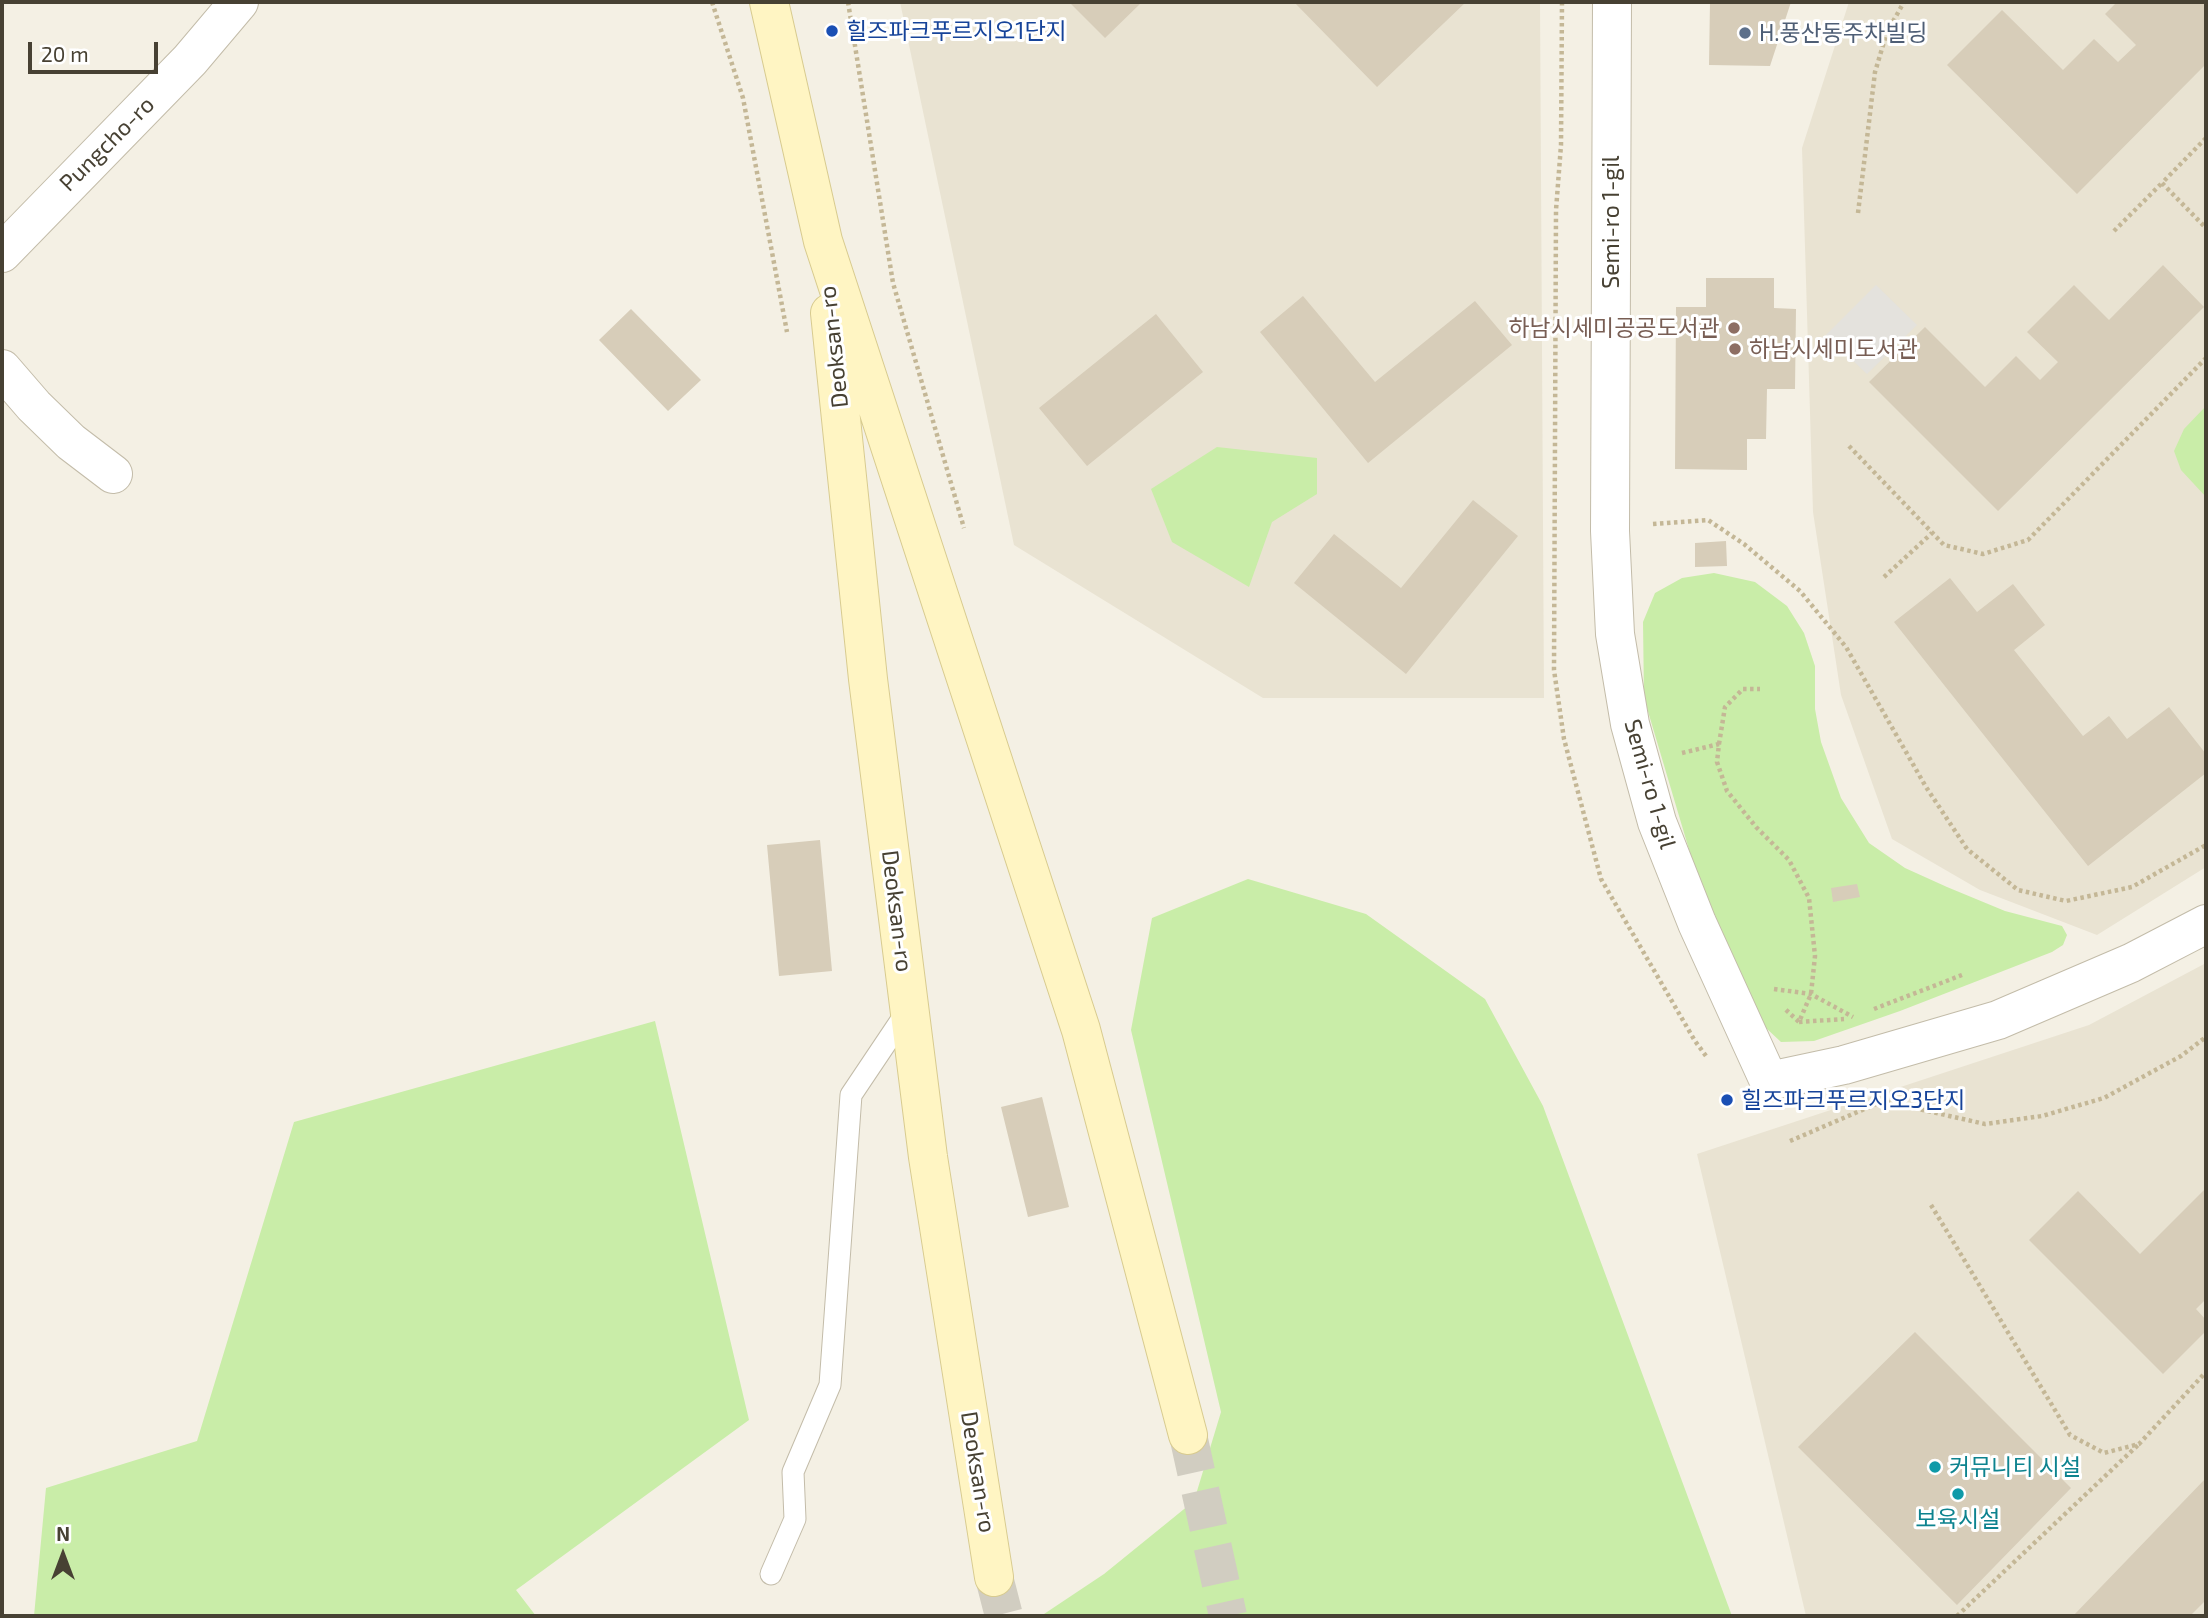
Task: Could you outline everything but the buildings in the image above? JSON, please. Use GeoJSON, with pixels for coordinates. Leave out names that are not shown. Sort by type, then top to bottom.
{"type":"FeatureCollection","features":[{"type":"Feature","properties":{"kind":"main road","name":"Deoksan-ro"},"geometry":{"type":"LineString","coordinates":[[769,2],[823,242],[1081,1030],[1188,1435]]}},
{"type":"Feature","properties":{"kind":"main road","name":"Deoksan-ro"},"geometry":{"type":"LineString","coordinates":[[823,242],[866,666],[928,1157],[995,1577]]}},
{"type":"Feature","properties":{"kind":"street","name":"Pungcho-ro"},"geometry":{"type":"LineString","coordinates":[[2,253],[190,60],[239,2]]}},
{"type":"Feature","properties":{"kind":"street","name":"Semi-ro 1-gil"},"geometry":{"type":"LineString","coordinates":[[1612,2],[1610,531],[1615,634],[1630,724],[1657,822],[1698,923],[1769,1081],[1843,1065],[1998,1020],[2131,963],[2206,924]]}},
{"type":"Feature","properties":{"kind":"street"},"geometry":{"type":"LineString","coordinates":[[2,369],[34,406],[71,442],[113,474]]}},
{"type":"Feature","properties":{"kind":"lane"},"geometry":{"type":"LineString","coordinates":[[771,1574],[795,1520],[793,1472],[830,1385],[851,1096],[909,1009]]}},
{"type":"Feature","properties":{"kind":"path"},"geometry":{"type":"LineString","coordinates":[[1858,213],[1875,72],[1887,32],[1904,2]]}},
{"type":"Feature","properties":{"kind":"path"},"geometry":{"type":"LineString","coordinates":[[2114,231],[2206,138]]}},
{"type":"Feature","properties":{"kind":"path"},"geometry":{"type":"LineString","coordinates":[[2162,183],[2206,228]]}},
{"type":"Feature","properties":{"kind":"path"},"geometry":{"type":"LineString","coordinates":[[1849,446],[1944,545],[1983,554],[2028,540],[2206,358]]}},
{"type":"Feature","properties":{"kind":"path"},"geometry":{"type":"LineString","coordinates":[[1610,531],[1708,520],[1744,544],[1800,591],[1846,647],[1926,787],[1967,849],[2018,890],[2066,901],[2132,887],[2206,845]]}},
{"type":"Feature","properties":{"kind":"path"},"geometry":{"type":"LineString","coordinates":[[1884,577],[1931,533]]}},
{"type":"Feature","properties":{"kind":"path"},"geometry":{"type":"LineString","coordinates":[[1760,689],[1744,689],[1725,707],[1717,762],[1727,790],[1756,827],[1789,860],[1809,898],[1815,956],[1811,993],[1799,1022]]}},
{"type":"Feature","properties":{"kind":"path"},"geometry":{"type":"LineString","coordinates":[[1674,754],[1719,744]]}},
{"type":"Feature","properties":{"kind":"path"},"geometry":{"type":"LineString","coordinates":[[1779,1004],[1799,1022],[1851,1018],[1962,975]]}},
{"type":"Feature","properties":{"kind":"path"},"geometry":{"type":"LineString","coordinates":[[1772,989],[1811,993],[1851,1018]]}},
{"type":"Feature","properties":{"kind":"path"},"geometry":{"type":"LineString","coordinates":[[1790,1141],[1883,1101],[1985,1124],[2042,1116],[2104,1098],[2181,1056],[2206,1037]]}},
{"type":"Feature","properties":{"kind":"path"},"geometry":{"type":"LineString","coordinates":[[1931,1205],[2070,1435],[2104,1453],[2139,1444]]}},
{"type":"Feature","properties":{"kind":"path"},"geometry":{"type":"LineString","coordinates":[[1957,1616],[2139,1444],[2206,1372]]}},
{"type":"Feature","properties":{"kind":"shaded area"},"geometry":{"type":"Polygon","coordinates":[[[900,2],[1540,2],[1544,698],[1263,698],[1014,545],[900,2]]]}},
{"type":"Feature","properties":{"kind":"shaded area"},"geometry":{"type":"Polygon","coordinates":[[[1849,2],[2206,2],[2206,867],[2097,935],[1980,890],[1892,839],[1841,695],[1813,512],[1802,148],[1849,2]]]}},
{"type":"Feature","properties":{"kind":"shaded area"},"geometry":{"type":"Polygon","coordinates":[[[1876,285],[1917,325],[1867,374],[1826,335],[1876,285]]]}},
{"type":"Feature","properties":{"kind":"shaded area"},"geometry":{"type":"Polygon","coordinates":[[[2206,963],[2206,1616],[1806,1616],[1697,1154],[2089,1025],[2206,963]]]}},
{"type":"Feature","properties":{"kind":"green space"},"geometry":{"type":"Polygon","coordinates":[[[2206,406],[2206,497],[2181,470],[2174,451],[2184,429],[2206,406]]]}},
{"type":"Feature","properties":{"kind":"green space"},"geometry":{"type":"Polygon","coordinates":[[[1217,447],[1317,458],[1317,494],[1272,522],[1249,587],[1172,542],[1151,489],[1217,447]]]}},
{"type":"Feature","properties":{"kind":"green space"},"geometry":{"type":"Polygon","coordinates":[[[1714,573],[1755,582],[1787,606],[1804,633],[1815,666],[1815,709],[1821,742],[1841,798],[1869,843],[1905,868],[1947,887],[2005,911],[2062,926],[2067,935],[2063,945],[2052,952],[1900,1011],[1814,1041],[1781,1042],[1751,1014],[1693,863],[1644,698],[1643,622],[1655,593],[1682,578],[1714,573]]]}},
{"type":"Feature","properties":{"kind":"green space"},"geometry":{"type":"Polygon","coordinates":[[[1248,879],[1366,914],[1485,999],[1543,1106],[1732,1616],[1041,1616],[1104,1574],[1194,1501],[1221,1412],[1131,1030],[1152,918],[1248,879]]]}},
{"type":"Feature","properties":{"kind":"green space"},"geometry":{"type":"Polygon","coordinates":[[[655,1021],[749,1420],[516,1590],[536,1616],[34,1616],[46,1488],[197,1441],[294,1122],[655,1021]]]}},
{"type":"Feature","properties":{"kind":"tunnel"},"geometry":{"type":"LineString","coordinates":[[1188,1435],[1228,1616]]}},
{"type":"Feature","properties":{"kind":"tunnel"},"geometry":{"type":"LineString","coordinates":[[994,1577],[1004,1616]]}},
{"type":"Feature","properties":{"kind":"place","name":"힐즈파크푸르지오1단지"},"geometry":{"type":"Point","coordinates":[832,31]}},
{"type":"Feature","properties":{"kind":"place","name":"H.풍산동주차빌딩"},"geometry":{"type":"Point","coordinates":[1745,33]}},
{"type":"Feature","properties":{"kind":"place","name":"하남시세미공공도서관"},"geometry":{"type":"Point","coordinates":[1734,328]}},
{"type":"Feature","properties":{"kind":"place","name":"하남시세미도서관"},"geometry":{"type":"Point","coordinates":[1735,349]}},
{"type":"Feature","properties":{"kind":"place","name":"힐즈파크푸르지오3단지"},"geometry":{"type":"Point","coordinates":[1727,1100]}},
{"type":"Feature","properties":{"kind":"place","name":"커뮤니티 시설"},"geometry":{"type":"Point","coordinates":[1935,1467]}},
{"type":"Feature","properties":{"kind":"place","name":"보육시설"},"geometry":{"type":"Point","coordinates":[1958,1494]}}]}
